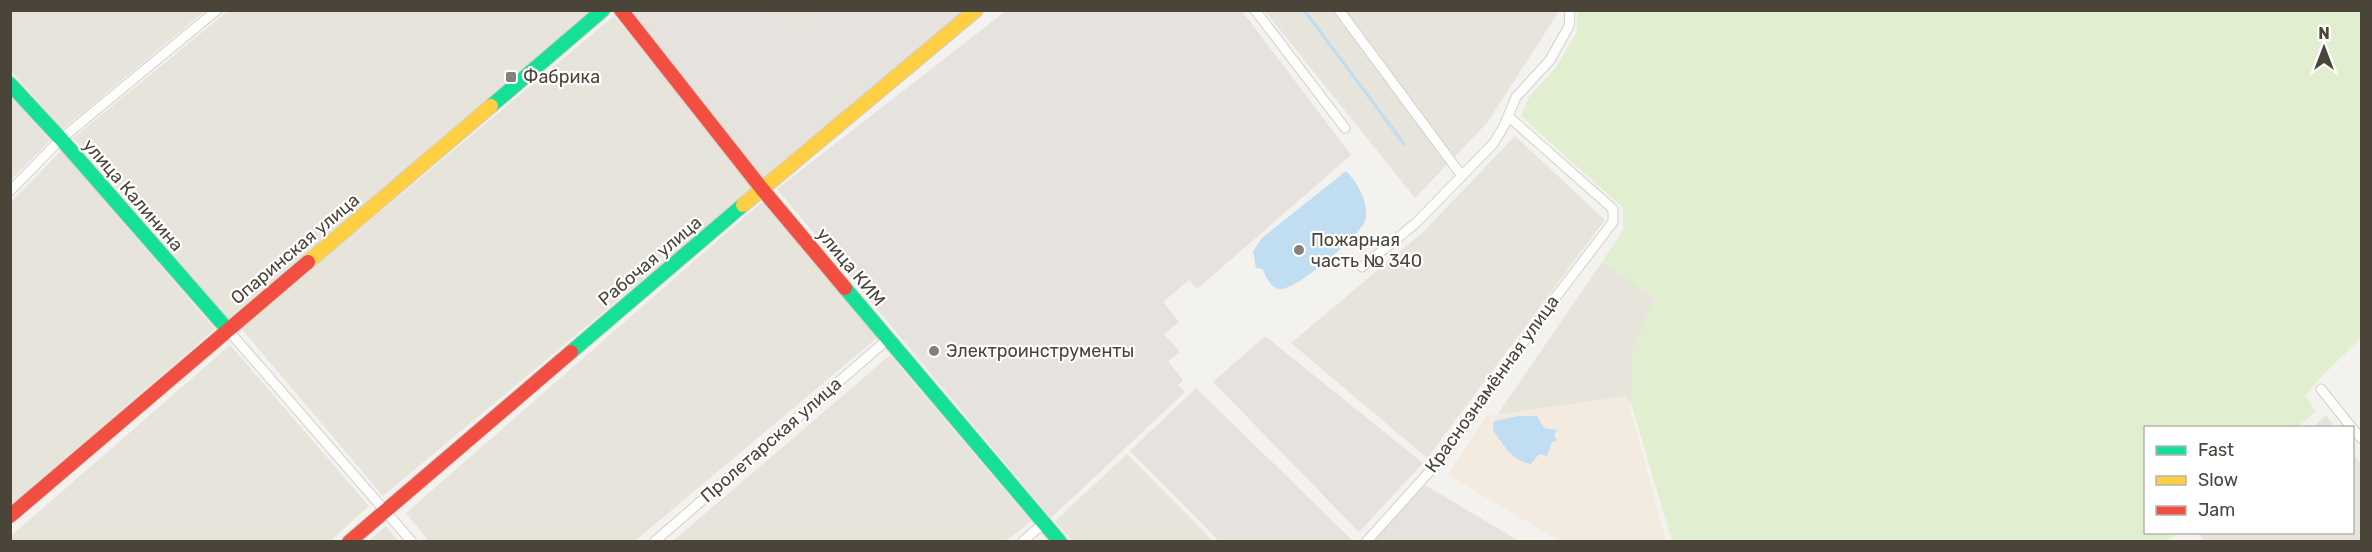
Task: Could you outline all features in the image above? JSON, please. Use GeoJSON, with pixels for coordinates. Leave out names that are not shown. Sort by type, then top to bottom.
{"type":"FeatureCollection","features":[{"type":"Feature","properties":{"kind":"main road","name":"Опаринская улица"},"geometry":{"type":"LineString","coordinates":[[10,516],[603,10]]}},
{"type":"Feature","properties":{"kind":"main road","name":"улица КИМ"},"geometry":{"type":"LineString","coordinates":[[621,10],[762,189],[1060,542]]}},
{"type":"Feature","properties":{"kind":"main road","name":"Рабочая улица"},"geometry":{"type":"LineString","coordinates":[[349,542],[762,189],[976,10]]}},
{"type":"Feature","properties":{"kind":"main road","name":"улица Калинина"},"geometry":{"type":"LineString","coordinates":[[10,84],[228,330]]}},
{"type":"Feature","properties":{"kind":"street"},"geometry":{"type":"LineString","coordinates":[[10,191],[61,139],[217,10]]}},
{"type":"Feature","properties":{"kind":"street"},"geometry":{"type":"LineString","coordinates":[[1255,10],[1345,128]]}},
{"type":"Feature","properties":{"kind":"street"},"geometry":{"type":"LineString","coordinates":[[1339,10],[1462,176]]}},
{"type":"Feature","properties":{"kind":"street"},"geometry":{"type":"LineString","coordinates":[[1362,267],[1416,223],[1493,144],[1509,117],[1516,97],[1550,60],[1569,26],[1570,11]]}},
{"type":"Feature","properties":{"kind":"street","name":"Краснознамённая улица"},"geometry":{"type":"LineString","coordinates":[[1366,542],[1439,461],[1549,306],[1613,222],[1613,209],[1509,117]]}},
{"type":"Feature","properties":{"kind":"street"},"geometry":{"type":"LineString","coordinates":[[228,330],[412,542]]}},
{"type":"Feature","properties":{"kind":"street","name":"Пролетарская улица"},"geometry":{"type":"LineString","coordinates":[[654,542],[888,339]]}},
{"type":"Feature","properties":{"kind":"street"},"geometry":{"type":"LineString","coordinates":[[2321,389],[2350,426]]}},
{"type":"Feature","properties":{"kind":"street"},"geometry":{"type":"LineString","coordinates":[[1022,542],[1044,523]]}},
{"type":"Feature","properties":{"kind":"shaded area"},"geometry":{"type":"Polygon","coordinates":[[[1007,10],[1242,11],[1351,155],[1197,289],[1189,280],[1163,302],[1179,322],[1164,334],[1180,352],[1168,361],[1183,380],[1178,385],[1185,392],[1051,518],[777,189],[1007,10]]]}},
{"type":"Feature","properties":{"kind":"shaded area"},"geometry":{"type":"Polygon","coordinates":[[[10,11],[205,11],[63,129],[11,71],[10,11]]]}},
{"type":"Feature","properties":{"kind":"shaded area"},"geometry":{"type":"Polygon","coordinates":[[[228,11],[592,11],[228,319],[73,138],[228,11]]]}},
{"type":"Feature","properties":{"kind":"shaded area"},"geometry":{"type":"Polygon","coordinates":[[[626,11],[777,11],[793,30],[814,11],[969,11],[764,178],[626,11]]]}},
{"type":"Feature","properties":{"kind":"shaded area"},"geometry":{"type":"Polygon","coordinates":[[[777,11],[814,11],[793,30],[777,11]]]}},
{"type":"Feature","properties":{"kind":"shaded area"},"geometry":{"type":"Polygon","coordinates":[[[1265,11],[1559,11],[1487,123],[1415,198],[1265,11]]]}},
{"type":"Feature","properties":{"kind":"shaded area"},"geometry":{"type":"Polygon","coordinates":[[[614,16],[756,185],[383,496],[241,328],[614,16]]]}},
{"type":"Feature","properties":{"kind":"shaded area"},"geometry":{"type":"Polygon","coordinates":[[[11,97],[50,140],[11,180],[11,97]]]}},
{"type":"Feature","properties":{"kind":"shaded area"},"geometry":{"type":"Polygon","coordinates":[[[1515,136],[1605,220],[1427,458],[1291,343],[1423,232],[1515,136]]]}},
{"type":"Feature","properties":{"kind":"shaded area"},"geometry":{"type":"Polygon","coordinates":[[[61,151],[215,329],[11,505],[11,202],[61,151]]]}},
{"type":"Feature","properties":{"kind":"shaded area"},"geometry":{"type":"Polygon","coordinates":[[[763,201],[877,338],[635,541],[429,541],[406,513],[763,201]]]}},
{"type":"Feature","properties":{"kind":"shaded area"},"geometry":{"type":"Polygon","coordinates":[[[1602,262],[1655,299],[1631,351],[1631,403],[1493,421],[1602,262]]]}},
{"type":"Feature","properties":{"kind":"shaded area"},"geometry":{"type":"Polygon","coordinates":[[[1265,336],[1423,463],[1359,532],[1213,382],[1265,336]]]}},
{"type":"Feature","properties":{"kind":"shaded area"},"geometry":{"type":"Polygon","coordinates":[[[230,345],[369,506],[330,541],[11,541],[11,536],[230,345]]]}},
{"type":"Feature","properties":{"kind":"shaded area"},"geometry":{"type":"Polygon","coordinates":[[[890,355],[1031,521],[1006,541],[673,541],[890,355]]]}},
{"type":"Feature","properties":{"kind":"shaded area"},"geometry":{"type":"Polygon","coordinates":[[[1196,388],[1352,540],[1219,541],[1130,451],[1196,388]]]}},
{"type":"Feature","properties":{"kind":"shaded area"},"geometry":{"type":"Polygon","coordinates":[[[1627,396],[1666,541],[1566,542],[1558,540],[1448,475],[1486,416],[1627,396]]]}},
{"type":"Feature","properties":{"kind":"shaded area"},"geometry":{"type":"Polygon","coordinates":[[[2326,415],[2334,426],[2314,426],[2326,415]]]}},
{"type":"Feature","properties":{"kind":"shaded area"},"geometry":{"type":"Polygon","coordinates":[[[1127,454],[1213,541],[1072,541],[1055,521],[1127,454]]]}},
{"type":"Feature","properties":{"kind":"shaded area"},"geometry":{"type":"Polygon","coordinates":[[[2354,454],[2361,465],[2361,541],[2204,541],[2199,534],[2354,534],[2354,454]]]}},
{"type":"Feature","properties":{"kind":"shaded area"},"geometry":{"type":"Polygon","coordinates":[[[1425,485],[1519,541],[1373,541],[1425,485]]]}},
{"type":"Feature","properties":{"kind":"shaded area"},"geometry":{"type":"Polygon","coordinates":[[[386,526],[398,541],[368,541],[386,526]]]}},
{"type":"Feature","properties":{"kind":"green space"},"geometry":{"type":"Polygon","coordinates":[[[1577,10],[2361,11],[2361,338],[2305,396],[2316,411],[2299,426],[2144,426],[2144,534],[2177,534],[2167,541],[1672,541],[1631,403],[1631,351],[1655,299],[1602,262],[1623,230],[1623,208],[1521,116],[1529,97],[1557,66],[1577,32],[1577,10]]]}},
{"type":"Feature","properties":{"kind":"water"},"geometry":{"type":"Polygon","coordinates":[[[1346,171],[1359,188],[1366,208],[1365,221],[1361,228],[1340,250],[1299,281],[1280,289],[1274,287],[1267,279],[1263,269],[1256,268],[1253,251],[1262,238],[1346,171]]]}},
{"type":"Feature","properties":{"kind":"water"},"geometry":{"type":"Polygon","coordinates":[[[1519,416],[1537,416],[1544,428],[1557,430],[1554,435],[1557,441],[1552,442],[1547,456],[1539,454],[1531,464],[1514,456],[1493,430],[1494,421],[1519,416]]]}},
{"type":"Feature","properties":{"kind":"waterway"},"geometry":{"type":"LineString","coordinates":[[1304,10],[1404,144]]}},
{"type":"Feature","properties":{"kind":"traffic: fast"},"geometry":{"type":"LineString","coordinates":[[491,106],[603,10]]}},
{"type":"Feature","properties":{"kind":"traffic: fast"},"geometry":{"type":"LineString","coordinates":[[10,84],[228,330]]}},
{"type":"Feature","properties":{"kind":"traffic: fast"},"geometry":{"type":"LineString","coordinates":[[571,352],[743,205]]}},
{"type":"Feature","properties":{"kind":"traffic: fast"},"geometry":{"type":"LineString","coordinates":[[845,288],[1060,542]]}},
{"type":"Feature","properties":{"kind":"traffic: slow"},"geometry":{"type":"LineString","coordinates":[[743,205],[976,10]]}},
{"type":"Feature","properties":{"kind":"traffic: slow"},"geometry":{"type":"LineString","coordinates":[[308,262],[491,106]]}},
{"type":"Feature","properties":{"kind":"traffic: jam"},"geometry":{"type":"LineString","coordinates":[[621,10],[762,189],[845,288]]}},
{"type":"Feature","properties":{"kind":"traffic: jam"},"geometry":{"type":"LineString","coordinates":[[10,516],[308,262]]}},
{"type":"Feature","properties":{"kind":"traffic: jam"},"geometry":{"type":"LineString","coordinates":[[349,542],[571,352]]}},
{"type":"Feature","properties":{"kind":"place","name":"Фабрика"},"geometry":{"type":"Point","coordinates":[511,77]}},
{"type":"Feature","properties":{"kind":"place","name":"Пожарная часть № 340"},"geometry":{"type":"Point","coordinates":[1299,250]}},
{"type":"Feature","properties":{"kind":"place","name":"Электроинструменты"},"geometry":{"type":"Point","coordinates":[934,351]}}]}
